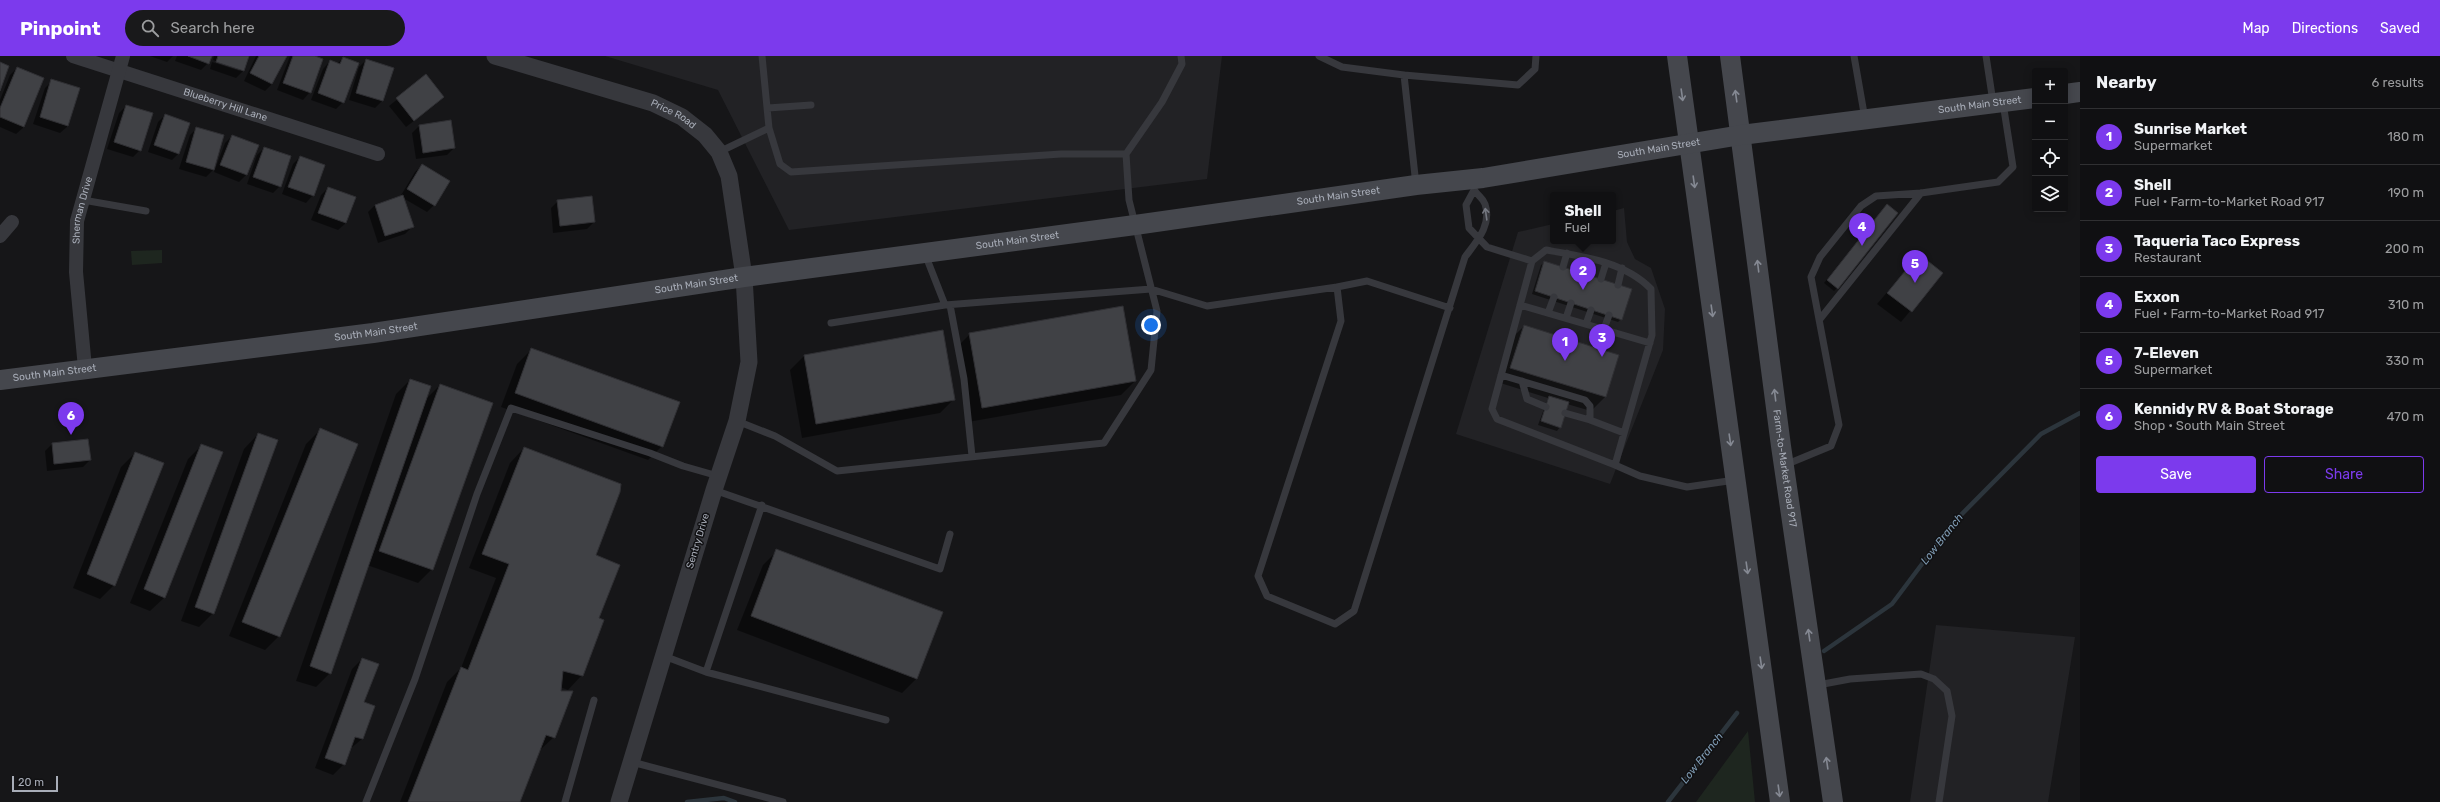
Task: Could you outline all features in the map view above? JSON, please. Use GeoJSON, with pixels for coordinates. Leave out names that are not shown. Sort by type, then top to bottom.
{"type":"FeatureCollection","features":[{"type":"Feature","properties":{"kind":"main road"},"geometry":{"type":"LineString","coordinates":[[1677,56],[1780,802]]}},
{"type":"Feature","properties":{"kind":"main road","name":"Farm-to-Market Road 917"},"geometry":{"type":"LineString","coordinates":[[1730,56],[1784,466],[1833,802]]}},
{"type":"Feature","properties":{"kind":"main road"},"geometry":{"type":"LineString","coordinates":[[2068,94],[2080,92]]}},
{"type":"Feature","properties":{"kind":"main road","name":"South Main Street"},"geometry":{"type":"LineString","coordinates":[[0,380],[85,368],[373,333],[744,277],[925,254],[1416,185],[1472,185],[1689,143],[1741,135],[1865,121],[2032,98]]}},
{"type":"Feature","properties":{"kind":"street","name":"Blueberry Hill Lane"},"geometry":{"type":"LineString","coordinates":[[73,56],[378,154]]}},
{"type":"Feature","properties":{"kind":"street","name":"Sherman Drive"},"geometry":{"type":"LineString","coordinates":[[85,368],[76,272],[77,221],[123,56]]}},
{"type":"Feature","properties":{"kind":"street","name":"Price Road"},"geometry":{"type":"LineString","coordinates":[[495,56],[653,104],[682,117],[705,135],[719,152],[729,176],[744,277]]}},
{"type":"Feature","properties":{"kind":"street"},"geometry":{"type":"LineString","coordinates":[[0,236],[12,222]]}},
{"type":"Feature","properties":{"kind":"street","name":"Sentry Drive"},"geometry":{"type":"LineString","coordinates":[[619,802],[716,483],[737,421],[749,362],[744,277]]}},
{"type":"Feature","properties":{"kind":"lane"},"geometry":{"type":"LineString","coordinates":[[762,56],[769,128],[780,164],[790,172],[1061,154],[1126,154]]}},
{"type":"Feature","properties":{"kind":"lane"},"geometry":{"type":"LineString","coordinates":[[737,421],[775,436],[837,471],[1104,443],[1151,370],[1156,311],[1129,200],[1126,154],[1162,102],[1182,64],[1182,56]]}},
{"type":"Feature","properties":{"kind":"lane"},"geometry":{"type":"LineString","coordinates":[[1319,56],[1342,67],[1404,75],[1518,85],[1535,69],[1536,56]]}},
{"type":"Feature","properties":{"kind":"lane"},"geometry":{"type":"LineString","coordinates":[[1854,56],[1865,121]]}},
{"type":"Feature","properties":{"kind":"lane"},"geometry":{"type":"LineString","coordinates":[[1784,466],[1831,446],[1839,425],[1811,277],[1820,257],[1861,206],[1876,196],[1921,193],[1998,182],[2013,168],[1986,56]]}},
{"type":"Feature","properties":{"kind":"lane"},"geometry":{"type":"LineString","coordinates":[[1404,75],[1416,185]]}},
{"type":"Feature","properties":{"kind":"lane"},"geometry":{"type":"LineString","coordinates":[[768,108],[811,105]]}},
{"type":"Feature","properties":{"kind":"lane"},"geometry":{"type":"LineString","coordinates":[[719,152],[769,128]]}},
{"type":"Feature","properties":{"kind":"lane"},"geometry":{"type":"LineString","coordinates":[[1337,287],[1341,321],[1258,576],[1267,596],[1335,624],[1354,612],[1465,257],[1479,238],[1487,223],[1484,202],[1472,185]]}},
{"type":"Feature","properties":{"kind":"lane"},"geometry":{"type":"LineString","coordinates":[[1472,185],[1466,205],[1469,228],[1487,247],[1532,261]]}},
{"type":"Feature","properties":{"kind":"lane"},"geometry":{"type":"LineString","coordinates":[[1820,319],[1921,193]]}},
{"type":"Feature","properties":{"kind":"lane"},"geometry":{"type":"LineString","coordinates":[[83,200],[146,211]]}},
{"type":"Feature","properties":{"kind":"lane"},"geometry":{"type":"LineString","coordinates":[[1615,465],[1652,335],[1651,290],[1640,278],[1622,268],[1546,250],[1532,261],[1492,409],[1497,419],[1640,476],[1686,487],[1735,480]]}},
{"type":"Feature","properties":{"kind":"lane"},"geometry":{"type":"LineString","coordinates":[[925,254],[947,305],[964,379],[972,456]]}},
{"type":"Feature","properties":{"kind":"lane"},"geometry":{"type":"LineString","coordinates":[[1563,267],[1567,254]]}},
{"type":"Feature","properties":{"kind":"lane"},"geometry":{"type":"LineString","coordinates":[[1582,273],[1585,259]]}},
{"type":"Feature","properties":{"kind":"lane"},"geometry":{"type":"LineString","coordinates":[[1601,279],[1606,263]]}},
{"type":"Feature","properties":{"kind":"lane"},"geometry":{"type":"LineString","coordinates":[[1618,285],[1622,268]]}},
{"type":"Feature","properties":{"kind":"lane"},"geometry":{"type":"LineString","coordinates":[[831,323],[947,305],[1151,289],[1207,306],[1337,287],[1367,281],[1450,308]]}},
{"type":"Feature","properties":{"kind":"lane"},"geometry":{"type":"LineString","coordinates":[[1548,313],[1554,297]]}},
{"type":"Feature","properties":{"kind":"lane"},"geometry":{"type":"LineString","coordinates":[[1566,318],[1571,303]]}},
{"type":"Feature","properties":{"kind":"lane"},"geometry":{"type":"LineString","coordinates":[[1520,305],[1650,342]]}},
{"type":"Feature","properties":{"kind":"lane"},"geometry":{"type":"LineString","coordinates":[[1586,324],[1591,310]]}},
{"type":"Feature","properties":{"kind":"lane"},"geometry":{"type":"LineString","coordinates":[[1604,329],[1609,315]]}},
{"type":"Feature","properties":{"kind":"lane"},"geometry":{"type":"LineString","coordinates":[[1501,375],[1585,400],[1590,406],[1590,420]]}},
{"type":"Feature","properties":{"kind":"lane"},"geometry":{"type":"LineString","coordinates":[[1522,381],[1527,399],[1546,407]]}},
{"type":"Feature","properties":{"kind":"lane"},"geometry":{"type":"LineString","coordinates":[[366,802],[415,679],[477,494],[510,408],[650,453],[683,466],[762,505],[940,569],[950,534]]}},
{"type":"Feature","properties":{"kind":"lane"},"geometry":{"type":"LineString","coordinates":[[1565,413],[1590,420],[1624,433]]}},
{"type":"Feature","properties":{"kind":"lane"},"geometry":{"type":"LineString","coordinates":[[706,672],[762,505]]}},
{"type":"Feature","properties":{"kind":"lane"},"geometry":{"type":"LineString","coordinates":[[664,656],[706,672],[886,720]]}},
{"type":"Feature","properties":{"kind":"lane"},"geometry":{"type":"LineString","coordinates":[[1816,686],[1850,678],[1921,674],[1934,680],[1942,687],[1946,691],[1952,716],[1939,802]]}},
{"type":"Feature","properties":{"kind":"lane"},"geometry":{"type":"LineString","coordinates":[[565,802],[594,700]]}},
{"type":"Feature","properties":{"kind":"lane"},"geometry":{"type":"LineString","coordinates":[[631,762],[784,802]]}},
{"type":"Feature","properties":{"kind":"shaded area"},"geometry":{"type":"Polygon","coordinates":[[[605,56],[1222,56],[1207,179],[789,230],[718,90],[605,56]]]}},
{"type":"Feature","properties":{"kind":"shaded area"},"geometry":{"type":"Polygon","coordinates":[[[1624,208],[1627,242],[1635,259],[1651,268],[1665,309],[1663,350],[1610,484],[1456,434],[1518,232],[1550,225],[1550,244],[1616,244],[1616,210],[1624,208]]]}},
{"type":"Feature","properties":{"kind":"shaded area"},"geometry":{"type":"Polygon","coordinates":[[[162,250],[162,263],[132,265],[131,251],[162,250]]]}},
{"type":"Feature","properties":{"kind":"shaded area"},"geometry":{"type":"Polygon","coordinates":[[[1936,625],[2075,637],[2048,802],[1910,802],[1936,625]]]}},
{"type":"Feature","properties":{"kind":"shaded area"},"geometry":{"type":"Polygon","coordinates":[[[1748,731],[1755,802],[1696,802],[1748,731]]]}},
{"type":"Feature","properties":{"kind":"building"},"geometry":{"type":"Polygon","coordinates":[[[188,56],[212,56],[209,64],[188,56]]]}},
{"type":"Feature","properties":{"kind":"building"},"geometry":{"type":"Polygon","coordinates":[[[218,56],[249,56],[244,71],[216,62],[218,56]]]}},
{"type":"Feature","properties":{"kind":"building"},"geometry":{"type":"Polygon","coordinates":[[[259,56],[287,56],[272,84],[250,73],[259,56]]]}},
{"type":"Feature","properties":{"kind":"building"},"geometry":{"type":"Polygon","coordinates":[[[293,56],[315,56],[323,59],[311,93],[283,83],[293,56]]]}},
{"type":"Feature","properties":{"kind":"building"},"geometry":{"type":"Polygon","coordinates":[[[343,57],[359,63],[344,103],[318,93],[330,60],[340,64],[343,57]]]}},
{"type":"Feature","properties":{"kind":"building"},"geometry":{"type":"Polygon","coordinates":[[[366,59],[394,68],[383,101],[356,93],[366,59]]]}},
{"type":"Feature","properties":{"kind":"building"},"geometry":{"type":"Polygon","coordinates":[[[0,62],[9,66],[0,91],[0,62]]]}},
{"type":"Feature","properties":{"kind":"building"},"geometry":{"type":"Polygon","coordinates":[[[17,67],[44,78],[24,127],[0,117],[0,108],[17,67]]]}},
{"type":"Feature","properties":{"kind":"building"},"geometry":{"type":"Polygon","coordinates":[[[426,74],[444,97],[414,121],[396,98],[426,74]]]}},
{"type":"Feature","properties":{"kind":"building"},"geometry":{"type":"Polygon","coordinates":[[[51,79],[80,88],[68,126],[40,117],[51,79]]]}},
{"type":"Feature","properties":{"kind":"building"},"geometry":{"type":"Polygon","coordinates":[[[126,105],[153,113],[141,151],[114,142],[126,105]]]}},
{"type":"Feature","properties":{"kind":"building"},"geometry":{"type":"Polygon","coordinates":[[[165,114],[190,123],[179,154],[154,145],[165,114]]]}},
{"type":"Feature","properties":{"kind":"building"},"geometry":{"type":"Polygon","coordinates":[[[451,120],[455,148],[423,153],[419,125],[451,120]]]}},
{"type":"Feature","properties":{"kind":"building"},"geometry":{"type":"Polygon","coordinates":[[[196,127],[224,135],[214,170],[186,162],[196,127]]]}},
{"type":"Feature","properties":{"kind":"building"},"geometry":{"type":"Polygon","coordinates":[[[232,135],[259,145],[247,175],[220,165],[232,135]]]}},
{"type":"Feature","properties":{"kind":"building"},"geometry":{"type":"Polygon","coordinates":[[[264,147],[291,156],[281,187],[253,177],[264,147]]]}},
{"type":"Feature","properties":{"kind":"building"},"geometry":{"type":"Polygon","coordinates":[[[300,156],[325,165],[314,196],[288,187],[300,156]]]}},
{"type":"Feature","properties":{"kind":"building"},"geometry":{"type":"Polygon","coordinates":[[[422,164],[450,181],[435,206],[407,189],[422,164]]]}},
{"type":"Feature","properties":{"kind":"building"},"geometry":{"type":"Polygon","coordinates":[[[328,187],[356,197],[346,223],[318,213],[328,187]]]}},
{"type":"Feature","properties":{"kind":"building"},"geometry":{"type":"Polygon","coordinates":[[[403,195],[414,227],[385,236],[375,205],[403,195]]]}},
{"type":"Feature","properties":{"kind":"building"},"geometry":{"type":"Polygon","coordinates":[[[592,196],[595,222],[560,226],[557,200],[592,196]]]}},
{"type":"Feature","properties":{"kind":"building"},"geometry":{"type":"Polygon","coordinates":[[[1887,204],[1898,213],[1838,289],[1827,280],[1887,204]]]}},
{"type":"Feature","properties":{"kind":"building"},"geometry":{"type":"Polygon","coordinates":[[[1919,254],[1943,273],[1912,312],[1887,293],[1919,254]]]}},
{"type":"Feature","properties":{"kind":"building"},"geometry":{"type":"Polygon","coordinates":[[[1544,261],[1632,289],[1622,320],[1535,291],[1544,261]]]}},
{"type":"Feature","properties":{"kind":"building"},"geometry":{"type":"Polygon","coordinates":[[[1123,306],[1136,381],[982,408],[969,333],[1123,306]]]}},
{"type":"Feature","properties":{"kind":"building"},"geometry":{"type":"Polygon","coordinates":[[[1524,325],[1619,355],[1606,397],[1510,368],[1524,325]]]}},
{"type":"Feature","properties":{"kind":"building"},"geometry":{"type":"Polygon","coordinates":[[[943,330],[955,400],[816,424],[804,355],[943,330]]]}},
{"type":"Feature","properties":{"kind":"building"},"geometry":{"type":"Polygon","coordinates":[[[531,348],[680,402],[663,447],[515,393],[531,348]]]}},
{"type":"Feature","properties":{"kind":"building"},"geometry":{"type":"Polygon","coordinates":[[[410,379],[431,386],[331,674],[310,666],[410,379]]]}},
{"type":"Feature","properties":{"kind":"building"},"geometry":{"type":"Polygon","coordinates":[[[440,384],[493,403],[433,570],[379,551],[440,384]]]}},
{"type":"Feature","properties":{"kind":"building"},"geometry":{"type":"Polygon","coordinates":[[[1549,396],[1569,402],[1561,428],[1541,421],[1549,396]]]}},
{"type":"Feature","properties":{"kind":"building"},"geometry":{"type":"Polygon","coordinates":[[[320,428],[358,444],[280,637],[242,622],[320,428]]]}},
{"type":"Feature","properties":{"kind":"building"},"geometry":{"type":"Polygon","coordinates":[[[258,433],[278,440],[214,614],[195,607],[258,433]]]}},
{"type":"Feature","properties":{"kind":"building"},"geometry":{"type":"Polygon","coordinates":[[[88,439],[91,460],[54,464],[52,443],[88,439]]]}},
{"type":"Feature","properties":{"kind":"building"},"geometry":{"type":"Polygon","coordinates":[[[201,444],[223,452],[165,598],[144,589],[201,444]]]}},
{"type":"Feature","properties":{"kind":"building"},"geometry":{"type":"Polygon","coordinates":[[[524,447],[621,484],[620,492],[596,555],[620,565],[599,618],[604,620],[583,676],[563,671],[561,691],[573,691],[555,738],[546,735],[520,802],[408,802],[461,667],[468,670],[509,564],[482,554],[524,447]]]}},
{"type":"Feature","properties":{"kind":"building"},"geometry":{"type":"Polygon","coordinates":[[[135,452],[164,463],[115,586],[87,574],[135,452]]]}},
{"type":"Feature","properties":{"kind":"building"},"geometry":{"type":"Polygon","coordinates":[[[776,549],[943,612],[917,679],[751,616],[776,549]]]}},
{"type":"Feature","properties":{"kind":"building"},"geometry":{"type":"Polygon","coordinates":[[[362,658],[379,664],[364,702],[375,706],[363,739],[355,737],[345,765],[325,758],[362,658]]]}},
{"type":"Feature","properties":{"kind":"waterway","name":"Low Branch"},"geometry":{"type":"LineString","coordinates":[[1824,651],[1892,604],[1952,524],[2041,434],[2080,413]]}},
{"type":"Feature","properties":{"kind":"waterway","name":"Low Branch"},"geometry":{"type":"LineString","coordinates":[[1668,802],[1737,713]]}},
{"type":"Feature","properties":{"kind":"waterway"},"geometry":{"type":"LineString","coordinates":[[687,802],[724,798],[735,802]]}},
{"type":"Feature","properties":{"kind":"place","name":"Exxon"},"geometry":{"type":"Point","coordinates":[1862,246]}},
{"type":"Feature","properties":{"kind":"place","name":"7-Eleven"},"geometry":{"type":"Point","coordinates":[1915,283]}},
{"type":"Feature","properties":{"kind":"place","name":"Shell"},"geometry":{"type":"Point","coordinates":[1583,290]}},
{"type":"Feature","properties":{"kind":"place","name":"Taqueria Taco Express"},"geometry":{"type":"Point","coordinates":[1602,357]}},
{"type":"Feature","properties":{"kind":"place","name":"Sunrise Market"},"geometry":{"type":"Point","coordinates":[1565,361]}},
{"type":"Feature","properties":{"kind":"place","name":"Kennidy RV & Boat Storage"},"geometry":{"type":"Point","coordinates":[71,435]}}]}
